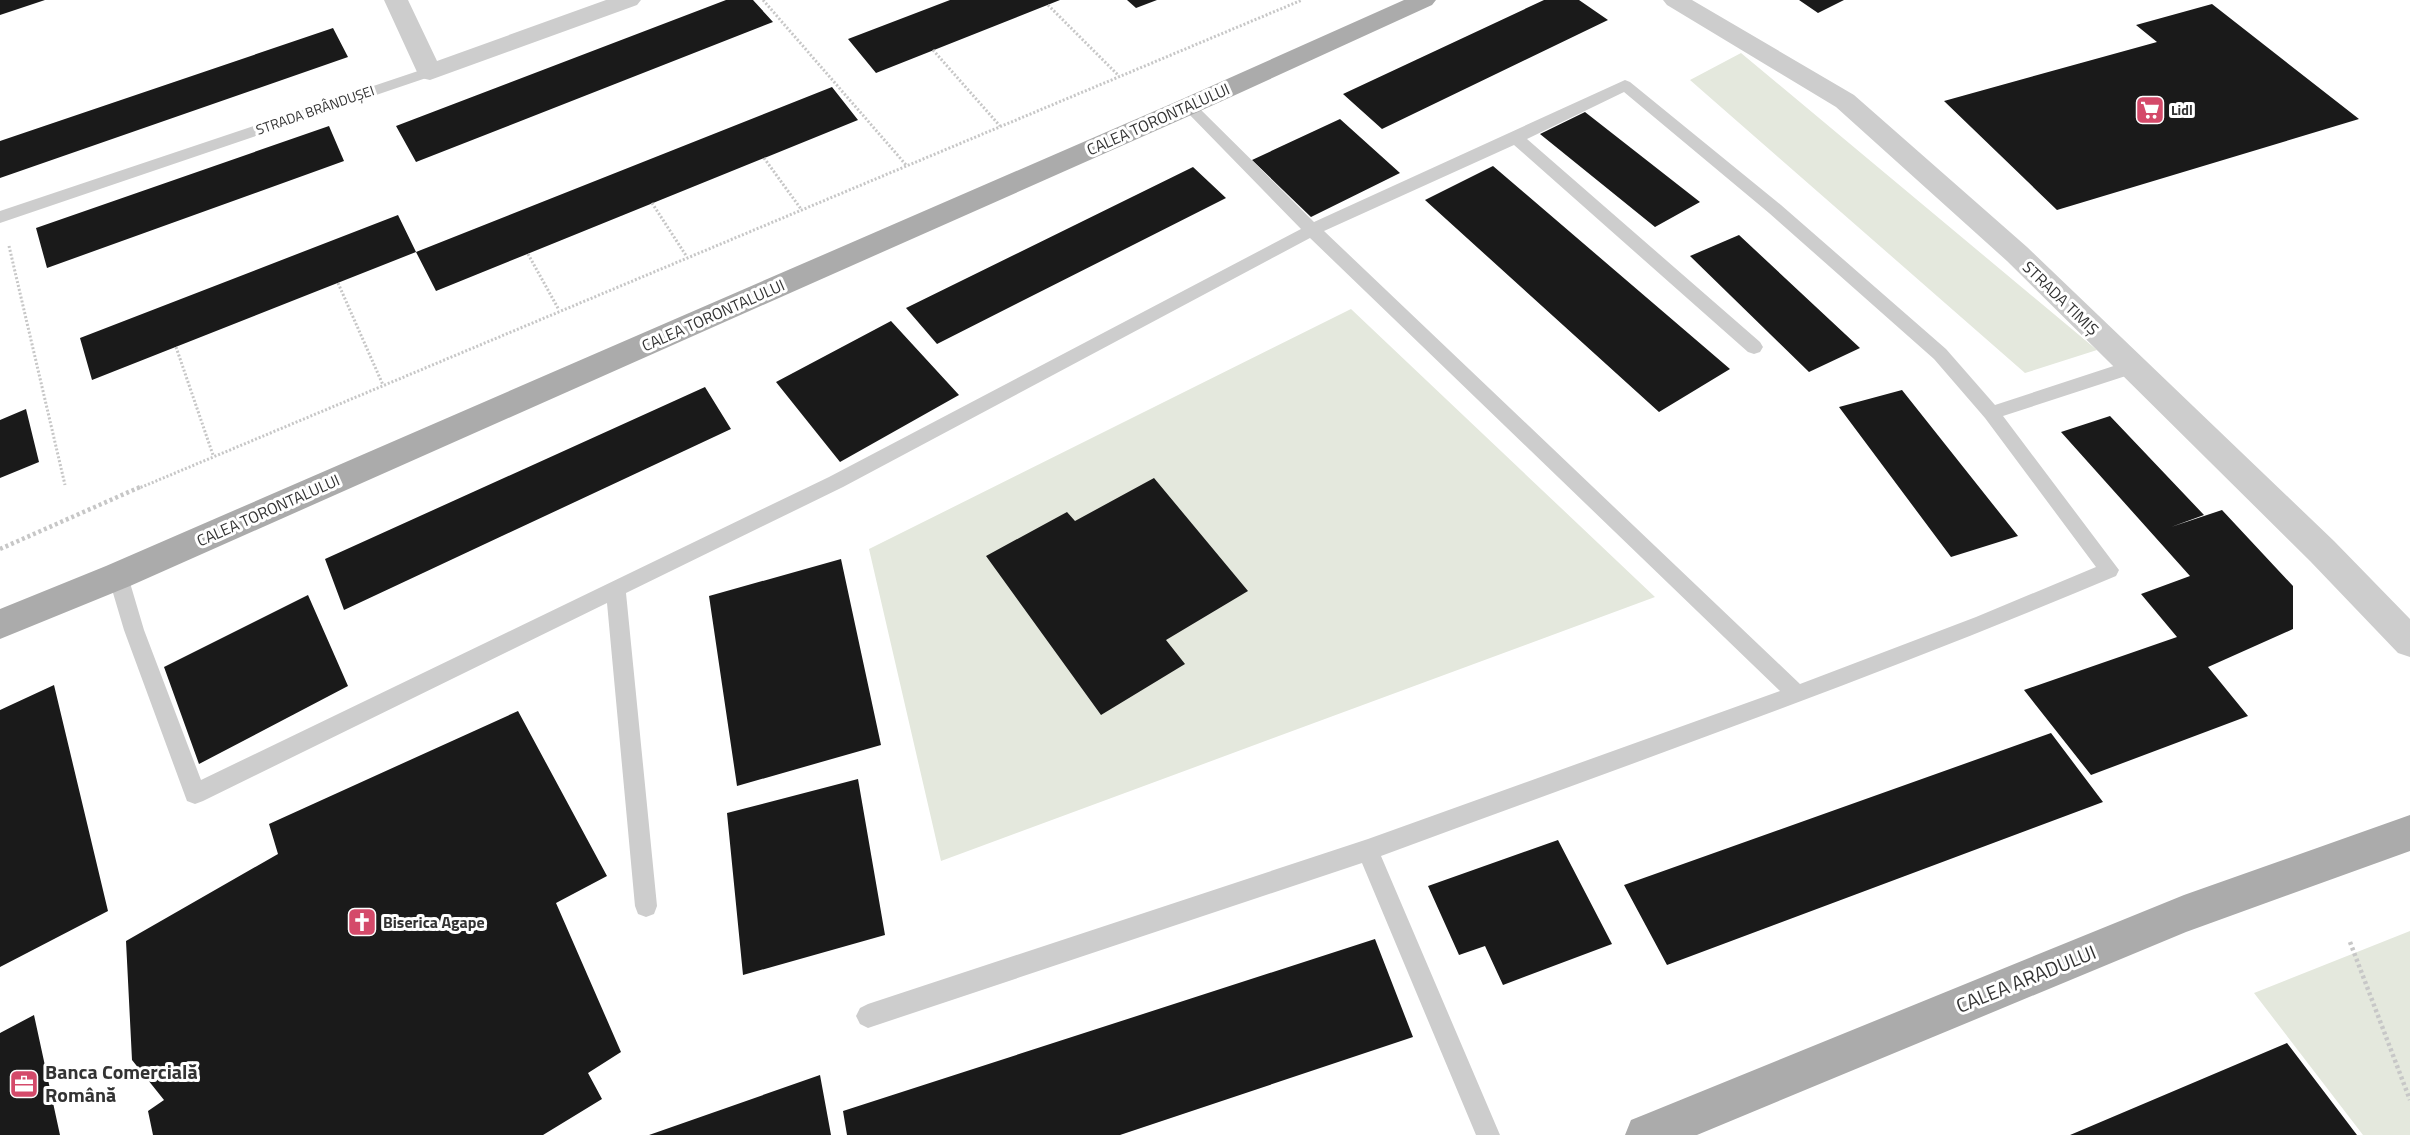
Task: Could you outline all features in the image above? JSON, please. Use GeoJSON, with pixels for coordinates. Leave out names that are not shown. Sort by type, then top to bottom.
{"type":"FeatureCollection","features":[{"type":"Feature","properties":{"kind":"main road","name":"CALEA TORONTALULUI"},"geometry":{"type":"LineString","coordinates":[[0,624],[118,576],[1189,106],[1424,0]]}},
{"type":"Feature","properties":{"kind":"main road","name":"CALEA ARADULUI"},"geometry":{"type":"LineString","coordinates":[[1646,1135],[2184,914],[2410,833]]}},
{"type":"Feature","properties":{"kind":"street"},"geometry":{"type":"LineString","coordinates":[[396,0],[430,72]]}},
{"type":"Feature","properties":{"kind":"street","name":"STRADA BRÂNDUȘEI"},"geometry":{"type":"LineString","coordinates":[[430,72],[629,0]]}},
{"type":"Feature","properties":{"kind":"street","name":"STRADA TIMIȘ"},"geometry":{"type":"LineString","coordinates":[[1675,0],[1845,101],[2017,254],[2322,551],[2410,642]]}},
{"type":"Feature","properties":{"kind":"lane","name":"STRADA BRÂNDUȘEI"},"geometry":{"type":"LineString","coordinates":[[1,217],[430,72]]}},
{"type":"Feature","properties":{"kind":"lane"},"geometry":{"type":"LineString","coordinates":[[118,576],[134,630],[195,795],[836,482],[1312,230],[1516,138],[1626,85],[1775,209],[1940,354],[1991,413],[2109,570],[1983,623],[1797,694],[1368,850],[868,1016]]}},
{"type":"Feature","properties":{"kind":"lane"},"geometry":{"type":"LineString","coordinates":[[1189,106],[1312,230],[1797,694]]}},
{"type":"Feature","properties":{"kind":"lane"},"geometry":{"type":"LineString","coordinates":[[1516,138],[1754,347]]}},
{"type":"Feature","properties":{"kind":"lane"},"geometry":{"type":"LineString","coordinates":[[1991,413],[2132,367]]}},
{"type":"Feature","properties":{"kind":"lane"},"geometry":{"type":"LineString","coordinates":[[616,589],[646,906]]}},
{"type":"Feature","properties":{"kind":"lane"},"geometry":{"type":"LineString","coordinates":[[1368,850],[1488,1135]]}},
{"type":"Feature","properties":{"kind":"path"},"geometry":{"type":"LineString","coordinates":[[763,0],[907,166]]}},
{"type":"Feature","properties":{"kind":"path"},"geometry":{"type":"LineString","coordinates":[[0,549],[213,455],[1302,0]]}},
{"type":"Feature","properties":{"kind":"path"},"geometry":{"type":"LineString","coordinates":[[1048,5],[1119,76]]}},
{"type":"Feature","properties":{"kind":"path"},"geometry":{"type":"LineString","coordinates":[[933,50],[1000,126]]}},
{"type":"Feature","properties":{"kind":"path"},"geometry":{"type":"LineString","coordinates":[[764,158],[801,209]]}},
{"type":"Feature","properties":{"kind":"path"},"geometry":{"type":"LineString","coordinates":[[652,203],[687,257]]}},
{"type":"Feature","properties":{"kind":"path"},"geometry":{"type":"LineString","coordinates":[[1,217],[65,485]]}},
{"type":"Feature","properties":{"kind":"path"},"geometry":{"type":"LineString","coordinates":[[528,254],[559,310]]}},
{"type":"Feature","properties":{"kind":"path"},"geometry":{"type":"LineString","coordinates":[[338,283],[383,385]]}},
{"type":"Feature","properties":{"kind":"path"},"geometry":{"type":"LineString","coordinates":[[176,347],[213,455]]}},
{"type":"Feature","properties":{"kind":"path"},"geometry":{"type":"LineString","coordinates":[[2350,942],[2410,1100]]}},
{"type":"Feature","properties":{"kind":"shaded area"},"geometry":{"type":"Polygon","coordinates":[[[1741,53],[2097,350],[2025,373],[1690,80],[1741,53]]]}},
{"type":"Feature","properties":{"kind":"shaded area"},"geometry":{"type":"Polygon","coordinates":[[[1351,309],[1655,597],[941,861],[869,549],[1351,309]]]}},
{"type":"Feature","properties":{"kind":"shaded area"},"geometry":{"type":"Polygon","coordinates":[[[2410,931],[2410,1135],[2363,1135],[2254,993],[2410,931]]]}},
{"type":"Feature","properties":{"kind":"building"},"geometry":{"type":"Polygon","coordinates":[[[0,0],[45,0],[0,15],[0,0]]]}},
{"type":"Feature","properties":{"kind":"building"},"geometry":{"type":"Polygon","coordinates":[[[726,0],[753,0],[773,22],[416,162],[396,126],[726,0]]]}},
{"type":"Feature","properties":{"kind":"building"},"geometry":{"type":"Polygon","coordinates":[[[950,0],[1060,0],[876,73],[848,39],[950,0]]]}},
{"type":"Feature","properties":{"kind":"building"},"geometry":{"type":"Polygon","coordinates":[[[1127,0],[1157,0],[1136,8],[1127,0]]]}},
{"type":"Feature","properties":{"kind":"building"},"geometry":{"type":"Polygon","coordinates":[[[1544,0],[1579,0],[1608,20],[1382,129],[1343,94],[1544,0]]]}},
{"type":"Feature","properties":{"kind":"building"},"geometry":{"type":"Polygon","coordinates":[[[1799,0],[1844,0],[1818,13],[1799,0]]]}},
{"type":"Feature","properties":{"kind":"building","name":"Lidl"},"geometry":{"type":"Polygon","coordinates":[[[2212,4],[2359,119],[2057,210],[1944,101],[2157,42],[2136,25],[2212,4]]]}},
{"type":"Feature","properties":{"kind":"building"},"geometry":{"type":"Polygon","coordinates":[[[333,28],[348,57],[0,178],[0,141],[333,28]]]}},
{"type":"Feature","properties":{"kind":"building"},"geometry":{"type":"Polygon","coordinates":[[[832,87],[858,120],[436,291],[416,252],[832,87]]]}},
{"type":"Feature","properties":{"kind":"building"},"geometry":{"type":"Polygon","coordinates":[[[1585,112],[1700,202],[1655,227],[1540,134],[1585,112]]]}},
{"type":"Feature","properties":{"kind":"building"},"geometry":{"type":"Polygon","coordinates":[[[1340,119],[1400,173],[1311,217],[1252,160],[1340,119]]]}},
{"type":"Feature","properties":{"kind":"building"},"geometry":{"type":"Polygon","coordinates":[[[329,126],[344,161],[47,268],[36,228],[329,126]]]}},
{"type":"Feature","properties":{"kind":"building"},"geometry":{"type":"Polygon","coordinates":[[[1493,166],[1730,369],[1659,412],[1425,200],[1493,166]]]}},
{"type":"Feature","properties":{"kind":"building"},"geometry":{"type":"Polygon","coordinates":[[[1193,167],[1226,198],[937,344],[906,308],[1193,167]]]}},
{"type":"Feature","properties":{"kind":"building"},"geometry":{"type":"Polygon","coordinates":[[[398,215],[416,252],[92,380],[80,338],[398,215]]]}},
{"type":"Feature","properties":{"kind":"building"},"geometry":{"type":"Polygon","coordinates":[[[1739,235],[1860,348],[1809,372],[1690,256],[1739,235]]]}},
{"type":"Feature","properties":{"kind":"building"},"geometry":{"type":"Polygon","coordinates":[[[891,321],[959,395],[840,462],[776,382],[891,321]]]}},
{"type":"Feature","properties":{"kind":"building"},"geometry":{"type":"Polygon","coordinates":[[[705,387],[731,429],[344,610],[325,559],[705,387]]]}},
{"type":"Feature","properties":{"kind":"building"},"geometry":{"type":"Polygon","coordinates":[[[1902,390],[2018,536],[1951,557],[1839,407],[1902,390]]]}},
{"type":"Feature","properties":{"kind":"building"},"geometry":{"type":"Polygon","coordinates":[[[26,409],[39,462],[0,478],[0,420],[26,409]]]}},
{"type":"Feature","properties":{"kind":"building"},"geometry":{"type":"Polygon","coordinates":[[[2110,416],[2204,515],[2171,527],[2222,510],[2293,586],[2293,629],[2208,667],[2248,716],[2091,775],[2024,690],[2177,637],[2141,594],[2190,576],[2061,432],[2110,416]]]}},
{"type":"Feature","properties":{"kind":"building"},"geometry":{"type":"Polygon","coordinates":[[[1154,478],[1248,591],[1166,640],[1185,664],[1101,715],[986,556],[1067,512],[1075,521],[1154,478]]]}},
{"type":"Feature","properties":{"kind":"building"},"geometry":{"type":"Polygon","coordinates":[[[841,559],[881,745],[737,786],[709,596],[841,559]]]}},
{"type":"Feature","properties":{"kind":"building"},"geometry":{"type":"Polygon","coordinates":[[[308,595],[348,686],[199,764],[164,667],[308,595]]]}},
{"type":"Feature","properties":{"kind":"building"},"geometry":{"type":"Polygon","coordinates":[[[54,685],[108,911],[0,967],[0,710],[54,685]]]}},
{"type":"Feature","properties":{"kind":"building","name":"Biserica Agape"},"geometry":{"type":"Polygon","coordinates":[[[518,711],[607,876],[556,903],[621,1052],[588,1073],[602,1099],[543,1135],[153,1135],[148,1111],[164,1100],[132,1060],[126,941],[278,854],[269,824],[518,711]]]}},
{"type":"Feature","properties":{"kind":"building"},"geometry":{"type":"Polygon","coordinates":[[[2051,733],[2103,802],[1667,965],[1624,885],[2051,733]]]}},
{"type":"Feature","properties":{"kind":"building"},"geometry":{"type":"Polygon","coordinates":[[[858,779],[885,935],[743,975],[727,813],[858,779]]]}},
{"type":"Feature","properties":{"kind":"building"},"geometry":{"type":"Polygon","coordinates":[[[1558,840],[1612,944],[1503,985],[1485,946],[1459,955],[1428,886],[1558,840]]]}},
{"type":"Feature","properties":{"kind":"building"},"geometry":{"type":"Polygon","coordinates":[[[1375,939],[1413,1037],[1120,1135],[847,1135],[843,1111],[1375,939]]]}},
{"type":"Feature","properties":{"kind":"building","name":"Banca Comercială Română"},"geometry":{"type":"Polygon","coordinates":[[[34,1015],[60,1135],[0,1135],[0,1033],[34,1015]]]}},
{"type":"Feature","properties":{"kind":"building"},"geometry":{"type":"Polygon","coordinates":[[[2287,1043],[2357,1135],[2070,1135],[2287,1043]]]}},
{"type":"Feature","properties":{"kind":"building"},"geometry":{"type":"Polygon","coordinates":[[[820,1075],[831,1135],[649,1135],[820,1075]]]}},
{"type":"Feature","properties":{"kind":"place","name":"Lidl"},"geometry":{"type":"Point","coordinates":[2150,110]}},
{"type":"Feature","properties":{"kind":"place","name":"Biserica Agape"},"geometry":{"type":"Point","coordinates":[362,922]}},
{"type":"Feature","properties":{"kind":"place","name":"Banca Comercială Română"},"geometry":{"type":"Point","coordinates":[24,1084]}}]}
